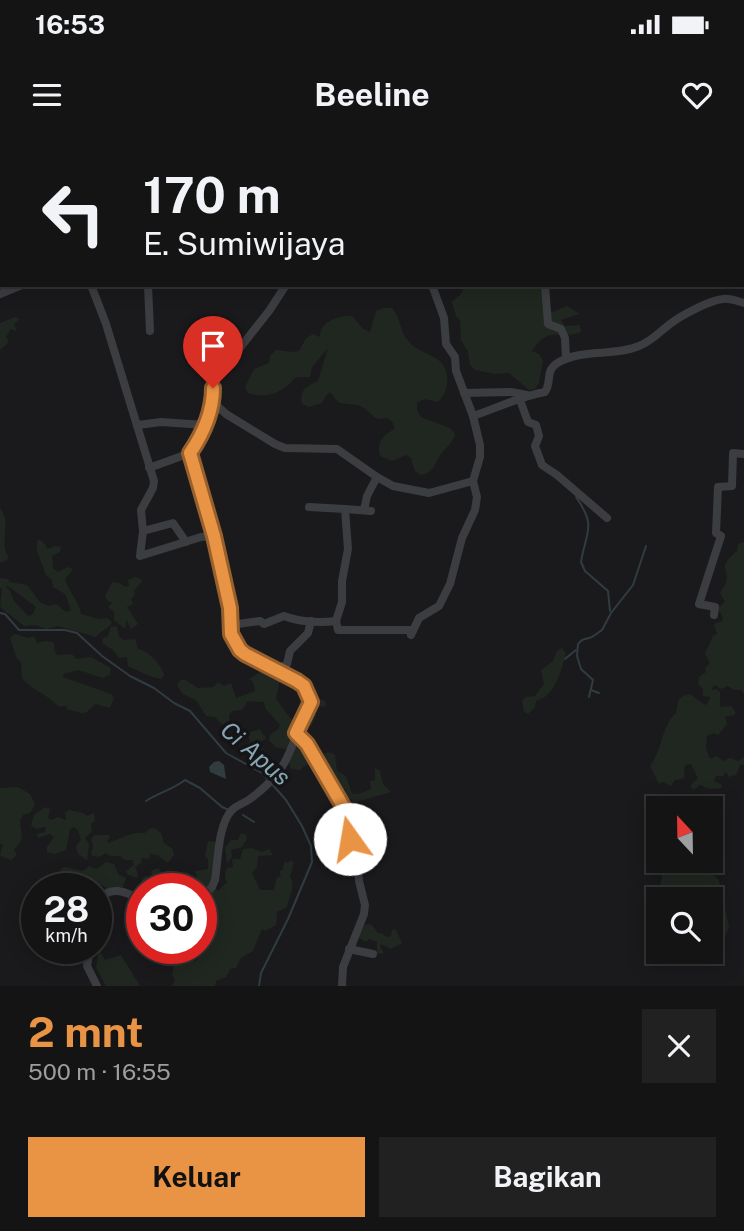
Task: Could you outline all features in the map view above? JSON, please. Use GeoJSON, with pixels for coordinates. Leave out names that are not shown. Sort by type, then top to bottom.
{"type":"FeatureCollection","features":[{"type":"Feature","properties":{"kind":"street"},"geometry":{"type":"LineString","coordinates":[[0,295],[18,287]]}},
{"type":"Feature","properties":{"kind":"street"},"geometry":{"type":"LineString","coordinates":[[92,287],[106,324],[155,485],[141,510],[143,531],[140,556],[214,536]]}},
{"type":"Feature","properties":{"kind":"street"},"geometry":{"type":"LineString","coordinates":[[148,287],[150,331]]}},
{"type":"Feature","properties":{"kind":"street"},"geometry":{"type":"LineString","coordinates":[[149,468],[190,453],[205,425],[213,402],[213,388],[226,364],[269,312],[285,287]]}},
{"type":"Feature","properties":{"kind":"street"},"geometry":{"type":"LineString","coordinates":[[345,509],[348,549],[338,630],[412,633],[419,618],[439,606],[450,584],[462,538],[475,510],[477,497],[473,481],[480,457],[473,416],[456,372],[455,356],[446,344],[444,318],[433,287]]}},
{"type":"Feature","properties":{"kind":"street"},"geometry":{"type":"LineString","coordinates":[[545,287],[548,324],[561,329],[565,338],[566,359]]}},
{"type":"Feature","properties":{"kind":"street"},"geometry":{"type":"LineString","coordinates":[[473,416],[545,392],[549,387],[548,373],[552,367],[566,359],[620,353],[637,347],[653,339],[677,319],[717,300],[744,303]]}},
{"type":"Feature","properties":{"kind":"street"},"geometry":{"type":"LineString","coordinates":[[464,393],[511,393],[524,398]]}},
{"type":"Feature","properties":{"kind":"street"},"geometry":{"type":"LineString","coordinates":[[524,398],[528,422],[536,425],[539,436],[535,446],[542,465],[607,518]]}},
{"type":"Feature","properties":{"kind":"street"},"geometry":{"type":"LineString","coordinates":[[213,402],[226,414],[275,444],[285,448],[337,449],[393,486],[429,493],[473,481]]}},
{"type":"Feature","properties":{"kind":"street"},"geometry":{"type":"LineString","coordinates":[[138,425],[162,422],[205,425]]}},
{"type":"Feature","properties":{"kind":"street"},"geometry":{"type":"LineString","coordinates":[[190,453],[214,536],[230,608],[232,638],[240,650],[304,686],[310,699],[309,708],[296,733],[288,760],[281,770],[250,800],[231,811],[220,842],[216,873]]}},
{"type":"Feature","properties":{"kind":"street"},"geometry":{"type":"LineString","coordinates":[[714,615],[715,607],[699,604],[721,536],[716,533],[718,487],[732,486],[733,453],[744,454]]}},
{"type":"Feature","properties":{"kind":"street"},"geometry":{"type":"LineString","coordinates":[[309,507],[367,510],[367,496],[377,477]]}},
{"type":"Feature","properties":{"kind":"street"},"geometry":{"type":"LineString","coordinates":[[143,531],[173,523],[186,542]]}},
{"type":"Feature","properties":{"kind":"street"},"geometry":{"type":"LineString","coordinates":[[230,625],[259,621],[267,624],[284,616],[311,621],[337,621]]}},
{"type":"Feature","properties":{"kind":"street"},"geometry":{"type":"LineString","coordinates":[[276,670],[286,664],[290,651],[308,633],[311,621]]}},
{"type":"Feature","properties":{"kind":"street"},"geometry":{"type":"LineString","coordinates":[[296,733],[307,744],[349,818],[350,839],[346,855],[357,858],[365,905],[362,922],[343,967],[342,986]]}},
{"type":"Feature","properties":{"kind":"street"},"geometry":{"type":"LineString","coordinates":[[349,949],[373,954]]}},
{"type":"Feature","properties":{"kind":"street"},"geometry":{"type":"LineString","coordinates":[[87,964],[97,986]]}},
{"type":"Feature","properties":{"kind":"shaded area"},"geometry":{"type":"Polygon","coordinates":[[[463,287],[542,287],[546,310],[553,312],[567,306],[580,314],[561,320],[565,326],[580,325],[581,332],[549,335],[538,343],[532,351],[539,354],[543,361],[539,383],[535,389],[529,390],[509,373],[495,374],[475,370],[470,365],[468,352],[461,340],[460,320],[452,302],[462,293],[463,287]]]}},
{"type":"Feature","properties":{"kind":"shaded area"},"geometry":{"type":"Polygon","coordinates":[[[392,308],[404,334],[414,347],[438,360],[446,369],[446,391],[438,402],[424,399],[417,403],[421,417],[450,428],[455,434],[434,467],[425,474],[420,475],[415,471],[411,458],[406,455],[392,461],[380,456],[379,447],[382,440],[395,429],[392,421],[375,418],[359,406],[339,403],[330,392],[322,403],[309,407],[302,404],[304,390],[318,381],[328,348],[312,367],[310,377],[296,377],[280,391],[269,395],[248,393],[245,387],[254,369],[269,363],[270,356],[276,350],[299,351],[306,338],[313,334],[320,337],[326,324],[341,317],[352,316],[363,329],[370,332],[376,311],[392,308]]]}},
{"type":"Feature","properties":{"kind":"shaded area"},"geometry":{"type":"Polygon","coordinates":[[[15,317],[20,319],[14,324],[17,331],[11,329],[6,337],[9,342],[0,350],[0,323],[15,317]]]}},
{"type":"Feature","properties":{"kind":"shaded area"},"geometry":{"type":"Polygon","coordinates":[[[0,508],[6,525],[5,548],[9,555],[7,560],[0,563],[0,508]]]}},
{"type":"Feature","properties":{"kind":"shaded area"},"geometry":{"type":"Polygon","coordinates":[[[38,539],[47,549],[61,547],[60,552],[52,556],[53,568],[58,572],[68,567],[73,569],[65,579],[81,614],[99,619],[107,618],[112,622],[96,637],[58,626],[46,629],[36,625],[24,626],[0,607],[0,578],[27,585],[40,602],[49,606],[56,604],[66,612],[71,610],[65,594],[53,587],[52,580],[45,574],[38,539]],[[8,586],[5,587],[28,616],[33,614],[36,607],[8,586]]]}},
{"type":"Feature","properties":{"kind":"shaded area"},"geometry":{"type":"Polygon","coordinates":[[[744,542],[744,694],[741,690],[728,686],[721,689],[715,685],[712,688],[711,690],[717,689],[720,692],[720,707],[731,706],[735,715],[725,717],[727,724],[718,735],[714,733],[707,736],[706,748],[710,759],[717,756],[723,761],[730,758],[738,761],[744,757],[744,765],[740,765],[736,775],[729,777],[726,772],[723,776],[716,776],[714,781],[721,784],[722,788],[714,789],[701,785],[693,790],[690,786],[698,778],[691,764],[685,765],[684,778],[675,780],[671,786],[663,782],[659,784],[650,766],[667,724],[676,713],[679,700],[690,694],[705,705],[708,703],[710,697],[703,696],[703,689],[698,684],[699,677],[706,672],[705,668],[710,663],[705,654],[713,636],[717,634],[714,624],[723,618],[718,608],[725,602],[720,593],[727,578],[725,565],[737,551],[738,544],[744,542]]]}},
{"type":"Feature","properties":{"kind":"shaded area"},"geometry":{"type":"Polygon","coordinates":[[[135,577],[142,581],[134,591],[135,595],[131,599],[133,604],[127,607],[138,624],[131,629],[126,619],[124,628],[114,620],[114,612],[108,607],[113,602],[109,602],[105,597],[112,582],[126,587],[129,586],[128,580],[135,577]]]}},
{"type":"Feature","properties":{"kind":"shaded area"},"geometry":{"type":"Polygon","coordinates":[[[117,626],[119,637],[124,640],[135,639],[138,649],[157,662],[164,674],[162,679],[128,666],[127,657],[119,658],[102,643],[111,627],[117,626]]]}},
{"type":"Feature","properties":{"kind":"shaded area"},"geometry":{"type":"Polygon","coordinates":[[[15,634],[28,638],[34,636],[37,643],[54,643],[55,653],[58,655],[72,654],[76,659],[91,657],[111,668],[110,675],[103,678],[78,670],[63,674],[63,677],[111,694],[114,698],[110,708],[96,704],[85,713],[69,710],[66,706],[58,706],[31,686],[22,678],[21,663],[16,657],[10,638],[15,634]]]}},
{"type":"Feature","properties":{"kind":"shaded area"},"geometry":{"type":"Polygon","coordinates":[[[562,648],[566,654],[559,677],[550,692],[536,701],[535,707],[528,714],[524,712],[522,701],[526,697],[535,696],[544,684],[541,670],[553,661],[557,651],[562,648]]]}},
{"type":"Feature","properties":{"kind":"shaded area"},"geometry":{"type":"Polygon","coordinates":[[[267,668],[279,677],[276,699],[291,719],[300,718],[311,705],[316,715],[312,725],[303,729],[307,740],[300,747],[302,753],[317,760],[327,753],[335,755],[337,771],[346,776],[352,794],[371,789],[370,781],[375,780],[375,768],[380,771],[383,784],[391,792],[353,803],[348,799],[345,790],[335,789],[325,773],[312,769],[309,765],[300,770],[291,769],[288,760],[290,750],[275,747],[269,740],[270,735],[280,725],[265,708],[264,702],[248,701],[242,710],[232,711],[229,715],[230,726],[221,724],[215,717],[206,716],[196,700],[183,694],[177,686],[179,681],[184,679],[198,688],[213,687],[218,682],[224,686],[231,683],[236,698],[255,691],[253,682],[249,679],[267,668]]]}},
{"type":"Feature","properties":{"kind":"shaded area"},"geometry":{"type":"Polygon","coordinates":[[[321,699],[326,702],[325,707],[311,705],[321,699]]]}},
{"type":"Feature","properties":{"kind":"shaded area"},"geometry":{"type":"Polygon","coordinates":[[[260,729],[266,738],[262,741],[263,751],[259,755],[245,746],[250,741],[248,733],[260,729]]]}},
{"type":"Feature","properties":{"kind":"shaded area"},"geometry":{"type":"Polygon","coordinates":[[[219,761],[224,765],[226,779],[210,772],[209,767],[219,761]]]}},
{"type":"Feature","properties":{"kind":"shaded area"},"geometry":{"type":"Polygon","coordinates":[[[18,787],[30,794],[35,804],[30,813],[23,815],[20,820],[22,839],[14,850],[17,855],[11,860],[0,856],[3,843],[0,845],[0,788],[18,787]]]}},
{"type":"Feature","properties":{"kind":"shaded area"},"geometry":{"type":"Polygon","coordinates":[[[45,807],[50,809],[48,818],[51,820],[58,817],[66,820],[65,813],[69,810],[87,816],[94,813],[92,831],[85,838],[89,844],[87,860],[78,854],[76,846],[81,840],[74,827],[70,829],[66,850],[54,854],[47,852],[47,847],[54,837],[50,834],[38,838],[37,834],[45,832],[46,827],[36,829],[31,825],[34,815],[45,807]]]}},
{"type":"Feature","properties":{"kind":"shaded area"},"geometry":{"type":"Polygon","coordinates":[[[154,828],[161,833],[164,843],[173,849],[174,855],[168,863],[157,855],[150,854],[149,859],[142,858],[141,863],[135,867],[138,873],[127,873],[134,865],[133,860],[106,853],[99,857],[91,855],[91,839],[95,835],[109,835],[108,843],[132,834],[145,833],[154,828]]]}},
{"type":"Feature","properties":{"kind":"shaded area"},"geometry":{"type":"Polygon","coordinates":[[[241,833],[246,835],[247,839],[242,847],[231,850],[232,857],[227,864],[225,847],[231,840],[238,840],[241,833]]]}},
{"type":"Feature","properties":{"kind":"shaded area"},"geometry":{"type":"Polygon","coordinates":[[[208,841],[216,842],[214,873],[196,873],[208,869],[208,859],[205,856],[208,841]]]}},
{"type":"Feature","properties":{"kind":"shaded area"},"geometry":{"type":"Polygon","coordinates":[[[251,848],[262,852],[269,849],[273,855],[258,856],[257,867],[252,873],[260,890],[274,890],[277,877],[281,876],[279,870],[282,871],[285,861],[288,863],[291,860],[294,863],[287,907],[277,912],[276,925],[265,931],[262,929],[253,951],[241,958],[236,968],[230,969],[226,977],[216,981],[215,986],[172,986],[175,979],[172,975],[174,965],[217,964],[217,890],[227,882],[225,874],[227,868],[233,867],[232,859],[240,859],[243,849],[251,848]]]}},
{"type":"Feature","properties":{"kind":"shaded area"},"geometry":{"type":"Polygon","coordinates":[[[106,862],[114,864],[119,875],[126,878],[123,887],[112,889],[112,873],[58,873],[63,867],[83,871],[89,866],[97,869],[106,862]]]}},
{"type":"Feature","properties":{"kind":"shaded area"},"geometry":{"type":"Polygon","coordinates":[[[158,868],[162,873],[151,873],[151,871],[158,868]]]}},
{"type":"Feature","properties":{"kind":"shaded area"},"geometry":{"type":"Polygon","coordinates":[[[662,873],[713,873],[720,887],[659,887],[662,873]]]}},
{"type":"Feature","properties":{"kind":"shaded area"},"geometry":{"type":"Polygon","coordinates":[[[723,899],[729,927],[723,938],[723,899]]]}},
{"type":"Feature","properties":{"kind":"shaded area"},"geometry":{"type":"Polygon","coordinates":[[[368,924],[386,937],[391,936],[392,930],[396,930],[402,943],[391,949],[381,944],[384,953],[377,954],[377,942],[369,939],[366,942],[359,938],[361,927],[368,924]]]}},
{"type":"Feature","properties":{"kind":"shaded area"},"geometry":{"type":"Polygon","coordinates":[[[121,955],[140,986],[106,986],[97,964],[112,964],[112,958],[121,955]]]}},
{"type":"Feature","properties":{"kind":"waterway"},"geometry":{"type":"LineString","coordinates":[[576,497],[588,523],[581,562],[585,571],[608,591],[610,611]]}},
{"type":"Feature","properties":{"kind":"waterway"},"geometry":{"type":"LineString","coordinates":[[589,697],[593,680],[581,669],[577,656],[578,644],[602,630],[611,613],[633,585],[646,546]]}},
{"type":"Feature","properties":{"kind":"waterway","name":"Ci Apus"},"geometry":{"type":"LineString","coordinates":[[0,613],[5,614],[19,630],[65,630],[77,633],[102,656],[130,676],[190,711],[226,753],[262,773],[267,779]]}},
{"type":"Feature","properties":{"kind":"waterway"},"geometry":{"type":"LineString","coordinates":[[565,659],[576,650]]}},
{"type":"Feature","properties":{"kind":"waterway"},"geometry":{"type":"LineString","coordinates":[[591,690],[599,693]]}},
{"type":"Feature","properties":{"kind":"waterway"},"geometry":{"type":"LineString","coordinates":[[146,801],[185,780],[229,810]]}},
{"type":"Feature","properties":{"kind":"waterway","name":"Ci Apus"},"geometry":{"type":"LineString","coordinates":[[259,986],[261,973],[312,862],[311,846],[302,826],[286,800],[271,783]]}},
{"type":"Feature","properties":{"kind":"waterway"},"geometry":{"type":"LineString","coordinates":[[243,815],[254,822]]}},
{"type":"Feature","properties":{"kind":"route"},"geometry":{"type":"LineString","coordinates":[[213,388],[213,402],[205,425],[190,453],[214,536],[230,608],[232,638],[245,654],[304,686],[311,702],[296,733],[307,744],[347,813],[350,839]]}}]}
